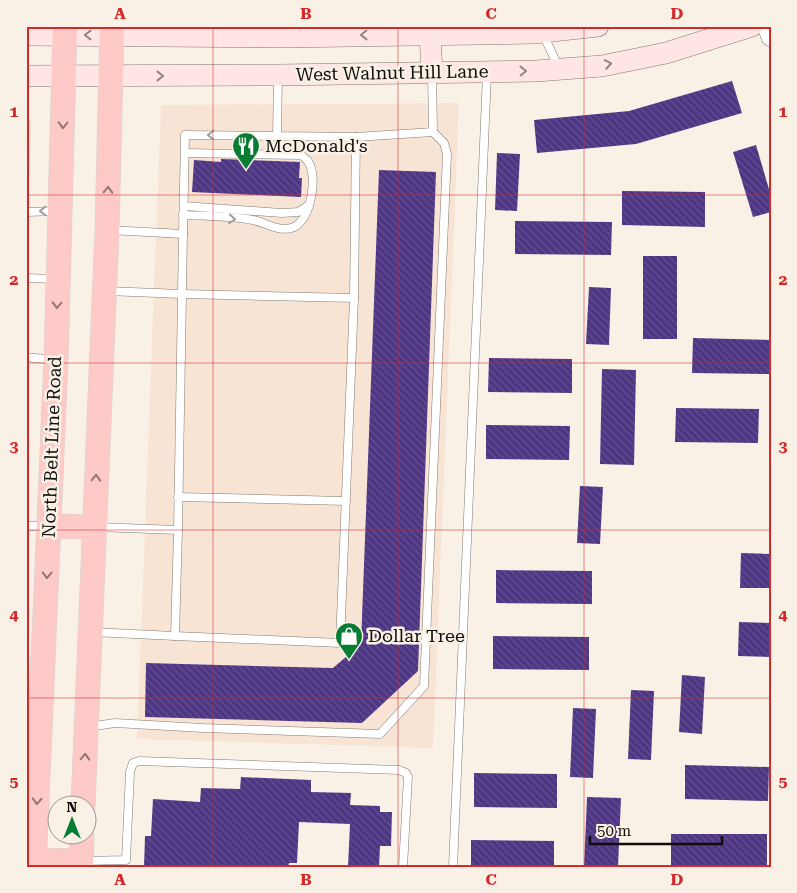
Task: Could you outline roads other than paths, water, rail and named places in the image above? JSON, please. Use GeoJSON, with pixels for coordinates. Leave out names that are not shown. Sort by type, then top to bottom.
{"type":"FeatureCollection","features":[{"type":"Feature","properties":{"kind":"main road"},"geometry":{"type":"LineString","coordinates":[[26,35],[65,31],[430,30],[542,32],[598,26]]}},
{"type":"Feature","properties":{"kind":"main road","name":"West Walnut Hill Lane"},"geometry":{"type":"LineString","coordinates":[[26,76],[432,73],[559,69],[602,66],[666,54],[752,26]]}},
{"type":"Feature","properties":{"kind":"main road"},"geometry":{"type":"LineString","coordinates":[[430,30],[432,73]]}},
{"type":"Feature","properties":{"kind":"main road","name":"North Belt Line Road"},"geometry":{"type":"LineString","coordinates":[[31,862],[38,667],[37,526],[56,360],[65,31]]}},
{"type":"Feature","properties":{"kind":"main road"},"geometry":{"type":"LineString","coordinates":[[83,796],[107,230],[112,31]]}},
{"type":"Feature","properties":{"kind":"main road"},"geometry":{"type":"LineString","coordinates":[[37,526],[94,527]]}},
{"type":"Feature","properties":{"kind":"main road"},"geometry":{"type":"LineString","coordinates":[[31,862],[81,864],[82,846]]}},
{"type":"Feature","properties":{"kind":"street"},"geometry":{"type":"LineString","coordinates":[[767,26],[771,37]]}},
{"type":"Feature","properties":{"kind":"lane"},"geometry":{"type":"LineString","coordinates":[[542,32],[559,69]]}},
{"type":"Feature","properties":{"kind":"lane"},"geometry":{"type":"LineString","coordinates":[[453,867],[487,72]]}},
{"type":"Feature","properties":{"kind":"lane"},"geometry":{"type":"LineString","coordinates":[[86,727],[114,723],[380,734],[424,686],[447,154],[444,143],[433,132],[432,73]]}},
{"type":"Feature","properties":{"kind":"lane"},"geometry":{"type":"LineString","coordinates":[[277,136],[278,75]]}},
{"type":"Feature","properties":{"kind":"lane"},"geometry":{"type":"LineString","coordinates":[[175,636],[185,135],[356,137],[433,132]]}},
{"type":"Feature","properties":{"kind":"lane"},"geometry":{"type":"LineString","coordinates":[[90,632],[340,644],[354,298],[356,137]]}},
{"type":"Feature","properties":{"kind":"lane"},"geometry":{"type":"LineString","coordinates":[[184,215],[252,220],[271,227],[295,227],[303,220],[313,190],[313,174],[307,159],[301,155],[185,153]]}},
{"type":"Feature","properties":{"kind":"lane"},"geometry":{"type":"LineString","coordinates":[[184,206],[282,213],[298,212],[309,205]]}},
{"type":"Feature","properties":{"kind":"lane"},"geometry":{"type":"LineString","coordinates":[[26,212],[60,211]]}},
{"type":"Feature","properties":{"kind":"lane"},"geometry":{"type":"LineString","coordinates":[[107,230],[183,234]]}},
{"type":"Feature","properties":{"kind":"lane"},"geometry":{"type":"LineString","coordinates":[[26,278],[58,279]]}},
{"type":"Feature","properties":{"kind":"lane"},"geometry":{"type":"LineString","coordinates":[[104,291],[354,298]]}},
{"type":"Feature","properties":{"kind":"lane"},"geometry":{"type":"LineString","coordinates":[[26,357],[56,360]]}},
{"type":"Feature","properties":{"kind":"lane"},"geometry":{"type":"LineString","coordinates":[[178,497],[346,501]]}},
{"type":"Feature","properties":{"kind":"lane"},"geometry":{"type":"LineString","coordinates":[[94,527],[178,530]]}},
{"type":"Feature","properties":{"kind":"lane"},"geometry":{"type":"LineString","coordinates":[[81,864],[126,864],[130,772],[133,763],[139,761],[399,770],[406,773],[408,777],[403,867]]}},
{"type":"Feature","properties":{"kind":"place","name":"McDonald's"},"geometry":{"type":"Point","coordinates":[246,170]}},
{"type":"Feature","properties":{"kind":"place","name":"Dollar Tree"},"geometry":{"type":"Point","coordinates":[349,660]}}]}
